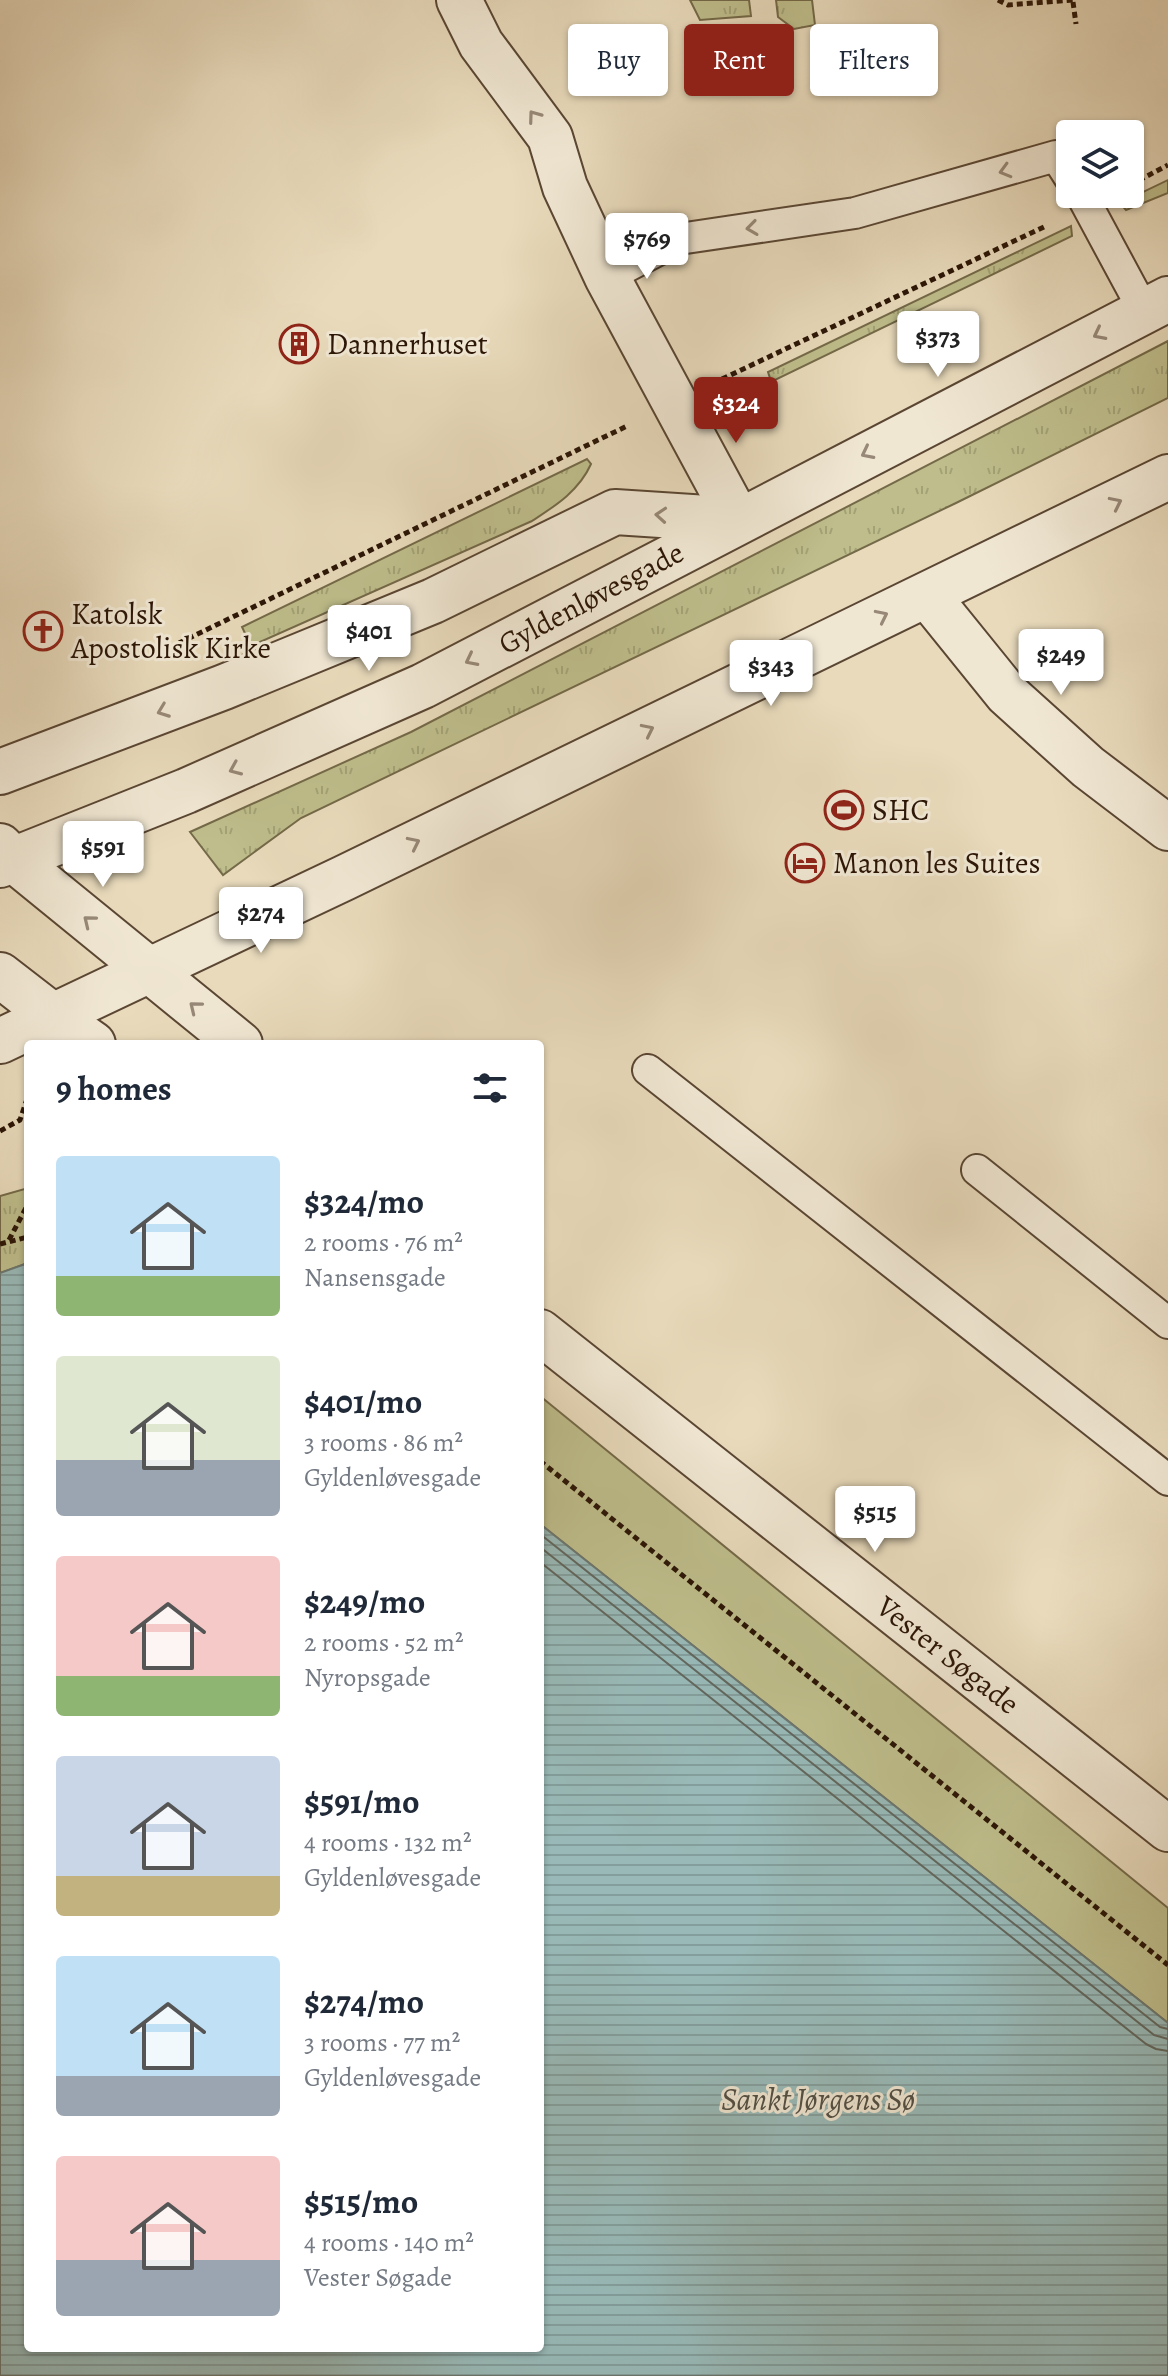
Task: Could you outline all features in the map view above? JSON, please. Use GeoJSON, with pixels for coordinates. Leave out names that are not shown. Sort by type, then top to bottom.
{"type":"FeatureCollection","features":[{"type":"Feature","properties":{"kind":"street"},"geometry":{"type":"LineString","coordinates":[[459,0],[481,44],[550,137],[565,187],[607,277],[738,520]]}},
{"type":"Feature","properties":{"kind":"street","name":"Gyldenløvesgade"},"geometry":{"type":"LineString","coordinates":[[5,857],[200,785],[423,686],[1156,305]]}},
{"type":"Feature","properties":{"kind":"street"},"geometry":{"type":"LineString","coordinates":[[0,1041],[1168,477]]}},
{"type":"Feature","properties":{"kind":"street"},"geometry":{"type":"LineString","coordinates":[[0,772],[210,693],[433,601],[615,512],[738,520]]}},
{"type":"Feature","properties":{"kind":"street"},"geometry":{"type":"LineString","coordinates":[[927,595],[1007,694],[1088,767],[1168,828]]}},
{"type":"Feature","properties":{"kind":"street"},"geometry":{"type":"LineString","coordinates":[[5,857],[235,1040]]}},
{"type":"Feature","properties":{"kind":"street"},"geometry":{"type":"LineString","coordinates":[[0,975],[87,1040]]}},
{"type":"Feature","properties":{"kind":"street","name":"Vester Søgade"},"geometry":{"type":"LineString","coordinates":[[544,1335],[1168,1829]]}},
{"type":"Feature","properties":{"kind":"lane"},"geometry":{"type":"LineString","coordinates":[[607,277],[679,239],[855,213],[1056,156]]}},
{"type":"Feature","properties":{"kind":"lane"},"geometry":{"type":"LineString","coordinates":[[1090,208],[1156,305]]}},
{"type":"Feature","properties":{"kind":"lane"},"geometry":{"type":"LineString","coordinates":[[648,1070],[1168,1480]]}},
{"type":"Feature","properties":{"kind":"lane"},"geometry":{"type":"LineString","coordinates":[[977,1170],[1168,1323]]}},
{"type":"Feature","properties":{"kind":"path"},"geometry":{"type":"LineString","coordinates":[[998,0],[1008,5],[1073,1],[1076,24]]}},
{"type":"Feature","properties":{"kind":"path"},"geometry":{"type":"LineString","coordinates":[[1144,178],[1168,165]]}},
{"type":"Feature","properties":{"kind":"path"},"geometry":{"type":"LineString","coordinates":[[179,643],[1069,208]]}},
{"type":"Feature","properties":{"kind":"path"},"geometry":{"type":"LineString","coordinates":[[0,1131],[20,1120],[24,1108]]}},
{"type":"Feature","properties":{"kind":"path"},"geometry":{"type":"LineString","coordinates":[[9,1240],[24,1212]]}},
{"type":"Feature","properties":{"kind":"path"},"geometry":{"type":"LineString","coordinates":[[0,1244],[24,1238]]}},
{"type":"Feature","properties":{"kind":"path"},"geometry":{"type":"LineString","coordinates":[[544,1464],[1168,1965]]}},
{"type":"Feature","properties":{"kind":"green space"},"geometry":{"type":"Polygon","coordinates":[[[690,0],[749,0],[751,16],[700,20],[690,0]]]}},
{"type":"Feature","properties":{"kind":"green space"},"geometry":{"type":"Polygon","coordinates":[[[776,0],[812,0],[815,24],[794,29],[794,24],[787,24],[778,17],[776,0]]]}},
{"type":"Feature","properties":{"kind":"green space"},"geometry":{"type":"Polygon","coordinates":[[[1168,180],[1168,193],[1144,203],[1144,192],[1168,180]]]}},
{"type":"Feature","properties":{"kind":"green space"},"geometry":{"type":"Polygon","coordinates":[[[1071,226],[1072,236],[775,380],[770,378],[768,372],[1071,226]]]}},
{"type":"Feature","properties":{"kind":"green space"},"geometry":{"type":"Polygon","coordinates":[[[1168,341],[1168,398],[301,818],[223,875],[190,832],[411,732],[1168,341]]]}},
{"type":"Feature","properties":{"kind":"green space"},"geometry":{"type":"Polygon","coordinates":[[[587,459],[591,464],[573,490],[532,521],[251,646],[242,627],[587,459]]]}},
{"type":"Feature","properties":{"kind":"green space"},"geometry":{"type":"Polygon","coordinates":[[[24,1189],[24,1264],[0,1273],[0,1196],[24,1189]]]}},
{"type":"Feature","properties":{"kind":"green space"},"geometry":{"type":"Polygon","coordinates":[[[544,1399],[1168,1908],[1168,2023],[544,1527],[544,1399]]]}},
{"type":"Feature","properties":{"kind":"water","name":"Sankt Jørgens Sø"},"geometry":{"type":"Polygon","coordinates":[[[24,1264],[24,2352],[544,2352],[544,1527],[1168,2023],[1168,2376],[0,2376],[0,1273],[24,1264]]]}},
{"type":"Feature","properties":{"kind":"place","name":"Dannerhuset"},"geometry":{"type":"Point","coordinates":[299,344]}},
{"type":"Feature","properties":{"kind":"place","name":"Katolsk Apostolisk Kirke"},"geometry":{"type":"Point","coordinates":[43,631]}},
{"type":"Feature","properties":{"kind":"place","name":"SHC"},"geometry":{"type":"Point","coordinates":[844,810]}},
{"type":"Feature","properties":{"kind":"place","name":"Manon les Suites"},"geometry":{"type":"Point","coordinates":[805,863]}}]}
